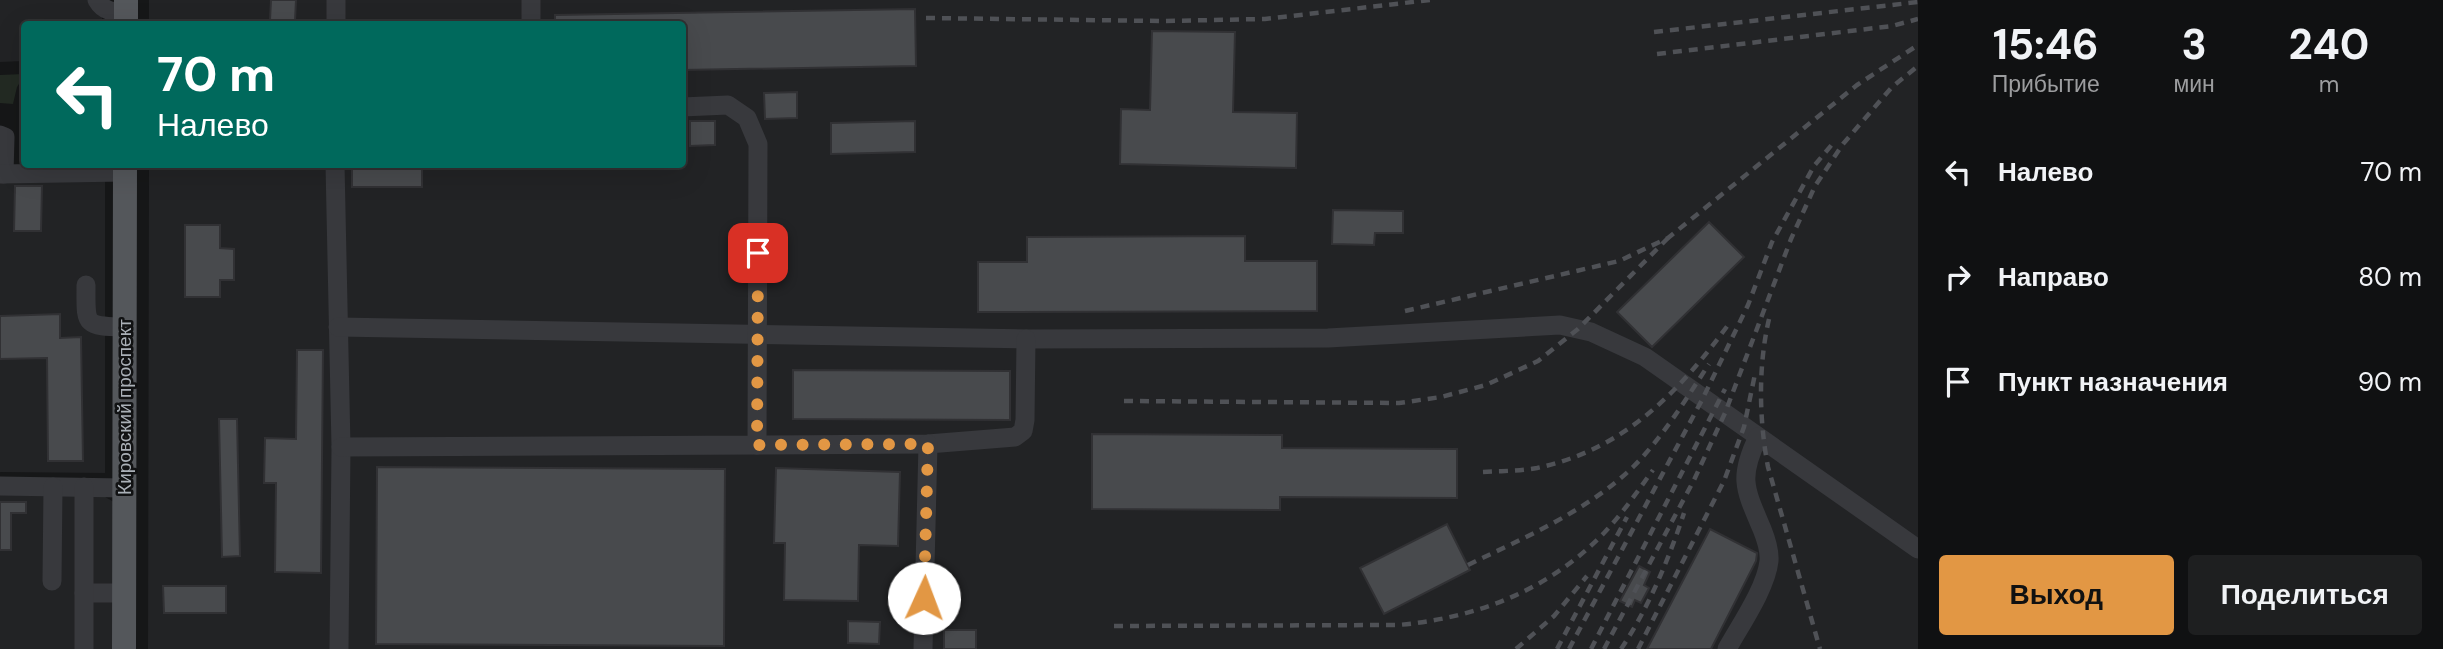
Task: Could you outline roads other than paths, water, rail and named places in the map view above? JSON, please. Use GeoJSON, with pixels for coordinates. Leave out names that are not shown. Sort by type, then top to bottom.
{"type":"FeatureCollection","features":[{"type":"Feature","properties":{"kind":"main road","name":"Кировский проспект"},"geometry":{"type":"LineString","coordinates":[[124,649],[125,169]]}},
{"type":"Feature","properties":{"kind":"street"},"geometry":{"type":"LineString","coordinates":[[97,0],[101,7],[109,12],[126,12]]}},
{"type":"Feature","properties":{"kind":"street"},"geometry":{"type":"LineString","coordinates":[[336,0],[336,21]]}},
{"type":"Feature","properties":{"kind":"street"},"geometry":{"type":"LineString","coordinates":[[531,0],[531,21]]}},
{"type":"Feature","properties":{"kind":"street"},"geometry":{"type":"LineString","coordinates":[[686,107],[728,105],[747,118],[758,145],[757,445]]}},
{"type":"Feature","properties":{"kind":"street"},"geometry":{"type":"LineString","coordinates":[[0,135],[5,137],[2,174],[125,169]]}},
{"type":"Feature","properties":{"kind":"street"},"geometry":{"type":"LineString","coordinates":[[335,168],[341,447],[339,649]]}},
{"type":"Feature","properties":{"kind":"street"},"geometry":{"type":"LineString","coordinates":[[86,285],[86,316],[89,323],[96,326],[124,327]]}},
{"type":"Feature","properties":{"kind":"street"},"geometry":{"type":"LineString","coordinates":[[338,327],[1026,339],[1328,338],[1560,325],[1591,332],[1645,357],[1918,549]]}},
{"type":"Feature","properties":{"kind":"street"},"geometry":{"type":"LineString","coordinates":[[341,447],[928,444],[1015,437],[1023,431],[1025,420],[1026,339]]}},
{"type":"Feature","properties":{"kind":"street"},"geometry":{"type":"LineString","coordinates":[[1727,649],[1766,576],[1769,558],[1766,539],[1748,496],[1744,477],[1748,457],[1758,437]]}},
{"type":"Feature","properties":{"kind":"street"},"geometry":{"type":"LineString","coordinates":[[923,649],[928,444]]}},
{"type":"Feature","properties":{"kind":"street"},"geometry":{"type":"LineString","coordinates":[[0,486],[124,488]]}},
{"type":"Feature","properties":{"kind":"street"},"geometry":{"type":"LineString","coordinates":[[52,487],[52,581]]}},
{"type":"Feature","properties":{"kind":"street"},"geometry":{"type":"LineString","coordinates":[[84,487],[84,649]]}},
{"type":"Feature","properties":{"kind":"street"},"geometry":{"type":"LineString","coordinates":[[84,593],[124,593]]}},
{"type":"Feature","properties":{"kind":"railway"},"geometry":{"type":"LineString","coordinates":[[926,18],[1163,21],[1265,19],[1430,0]]}},
{"type":"Feature","properties":{"kind":"railway"},"geometry":{"type":"LineString","coordinates":[[1654,32],[1918,2]]}},
{"type":"Feature","properties":{"kind":"railway"},"geometry":{"type":"LineString","coordinates":[[1657,54],[1892,26],[1918,19]]}},
{"type":"Feature","properties":{"kind":"railway"},"geometry":{"type":"LineString","coordinates":[[1405,311],[1619,261],[1668,238],[1857,85],[1918,45]]}},
{"type":"Feature","properties":{"kind":"railway"},"geometry":{"type":"LineString","coordinates":[[1604,649],[1694,480],[1725,413],[1791,239],[1815,186],[1843,144],[1892,87],[1918,66]]}},
{"type":"Feature","properties":{"kind":"railway"},"geometry":{"type":"LineString","coordinates":[[1569,649],[1703,398],[1748,305],[1772,242],[1814,166],[1834,142]]}},
{"type":"Feature","properties":{"kind":"railway"},"geometry":{"type":"LineString","coordinates":[[1124,401],[1399,403],[1441,397],[1486,385],[1538,361],[1578,329],[1668,238]]}},
{"type":"Feature","properties":{"kind":"railway"},"geometry":{"type":"LineString","coordinates":[[1769,319],[1761,374],[1765,449],[1820,649]]}},
{"type":"Feature","properties":{"kind":"railway"},"geometry":{"type":"LineString","coordinates":[[1483,472],[1531,469],[1569,459],[1624,432],[1671,393],[1731,321]]}},
{"type":"Feature","properties":{"kind":"railway"},"geometry":{"type":"LineString","coordinates":[[1468,565],[1533,534],[1615,483],[1654,443],[1709,364]]}},
{"type":"Feature","properties":{"kind":"railway"},"geometry":{"type":"LineString","coordinates":[[1638,649],[1724,481],[1744,427],[1755,374]]}},
{"type":"Feature","properties":{"kind":"railway"},"geometry":{"type":"LineString","coordinates":[[1591,649],[1725,389]]}},
{"type":"Feature","properties":{"kind":"railway"},"geometry":{"type":"LineString","coordinates":[[1114,626],[1398,625],[1455,616],[1483,608],[1535,586],[1582,553],[1617,518],[1653,470]]}},
{"type":"Feature","properties":{"kind":"railway"},"geometry":{"type":"LineString","coordinates":[[1621,649],[1657,583],[1684,513]]}},
{"type":"Feature","properties":{"kind":"railway"},"geometry":{"type":"LineString","coordinates":[[1557,649],[1627,517]]}},
{"type":"Feature","properties":{"kind":"railway"},"geometry":{"type":"LineString","coordinates":[[1516,649],[1554,616],[1587,576]]}}]}
